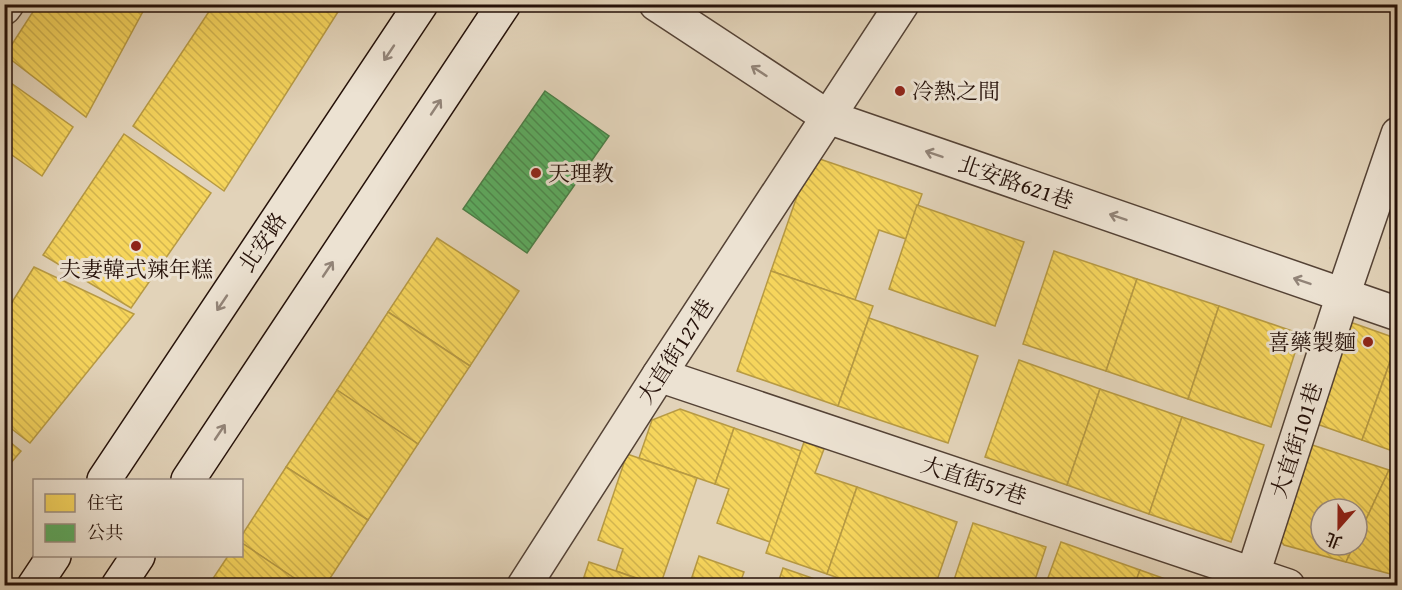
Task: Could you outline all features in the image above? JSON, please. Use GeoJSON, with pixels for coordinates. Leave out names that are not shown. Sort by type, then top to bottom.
{"type":"FeatureCollection","features":[{"type":"Feature","properties":{"kind":"street","name":"北安路"},"geometry":{"type":"LineString","coordinates":[[105,479],[421,4]]}},
{"type":"Feature","properties":{"kind":"street"},"geometry":{"type":"LineString","coordinates":[[189,479],[504,4]]}},
{"type":"Feature","properties":{"kind":"street","name":"北安路621巷"},"geometry":{"type":"LineString","coordinates":[[656,4],[828,117],[1398,314]]}},
{"type":"Feature","properties":{"kind":"street","name":"大直街127巷"},"geometry":{"type":"LineString","coordinates":[[524,585],[902,4]]}},
{"type":"Feature","properties":{"kind":"street","name":"大直街101巷"},"geometry":{"type":"LineString","coordinates":[[1251,579],[1342,295],[1398,134]]}},
{"type":"Feature","properties":{"kind":"street","name":"大直街57巷"},"geometry":{"type":"LineString","coordinates":[[659,375],[1251,579],[1288,585]]}},
{"type":"Feature","properties":{"kind":"street"},"geometry":{"type":"LineString","coordinates":[[34,585],[53,557]]}},
{"type":"Feature","properties":{"kind":"street"},"geometry":{"type":"LineString","coordinates":[[118,585],[137,557]]}},
{"type":"Feature","properties":{"kind":"building: 住宅"},"geometry":{"type":"Polygon","coordinates":[[[38,4],[147,4],[86,117],[5,55],[38,4]]]}},
{"type":"Feature","properties":{"kind":"building: 住宅"},"geometry":{"type":"Polygon","coordinates":[[[214,4],[343,4],[224,191],[133,126],[214,4]]]}},
{"type":"Feature","properties":{"kind":"building: 住宅"},"geometry":{"type":"Polygon","coordinates":[[[4,78],[73,127],[42,176],[9,153],[4,160],[4,78]]]}},
{"type":"Feature","properties":{"kind":"building: 住宅"},"geometry":{"type":"Polygon","coordinates":[[[124,134],[211,193],[131,308],[43,255],[124,134]]]}},
{"type":"Feature","properties":{"kind":"building: 住宅"},"geometry":{"type":"Polygon","coordinates":[[[811,156],[922,194],[906,239],[879,230],[855,300],[771,271],[811,156]]]}},
{"type":"Feature","properties":{"kind":"building: 住宅"},"geometry":{"type":"Polygon","coordinates":[[[917,205],[1024,242],[995,326],[889,289],[917,205]]]}},
{"type":"Feature","properties":{"kind":"building: 住宅"},"geometry":{"type":"Polygon","coordinates":[[[1398,227],[1398,251],[1390,248],[1398,227]]]}},
{"type":"Feature","properties":{"kind":"building: 住宅"},"geometry":{"type":"Polygon","coordinates":[[[437,238],[519,291],[470,366],[388,312],[437,238]]]}},
{"type":"Feature","properties":{"kind":"building: 住宅"},"geometry":{"type":"Polygon","coordinates":[[[1054,251],[1137,279],[1106,371],[1023,344],[1054,251]]]}},
{"type":"Feature","properties":{"kind":"building: 住宅"},"geometry":{"type":"Polygon","coordinates":[[[34,267],[134,314],[30,443],[4,423],[4,315],[34,267]]]}},
{"type":"Feature","properties":{"kind":"building: 住宅"},"geometry":{"type":"Polygon","coordinates":[[[771,271],[873,306],[838,406],[737,371],[771,271]]]}},
{"type":"Feature","properties":{"kind":"building: 住宅"},"geometry":{"type":"Polygon","coordinates":[[[1137,279],[1219,306],[1188,399],[1106,371],[1137,279]]]}},
{"type":"Feature","properties":{"kind":"building: 住宅"},"geometry":{"type":"Polygon","coordinates":[[[1219,306],[1301,334],[1271,427],[1188,399],[1219,306]]]}},
{"type":"Feature","properties":{"kind":"building: 住宅"},"geometry":{"type":"Polygon","coordinates":[[[388,312],[470,366],[418,444],[337,390],[388,312]]]}},
{"type":"Feature","properties":{"kind":"building: 住宅"},"geometry":{"type":"Polygon","coordinates":[[[869,318],[978,356],[948,443],[838,406],[869,318]]]}},
{"type":"Feature","properties":{"kind":"building: 住宅"},"geometry":{"type":"Polygon","coordinates":[[[1350,322],[1398,339],[1362,440],[1314,423],[1350,322]]]}},
{"type":"Feature","properties":{"kind":"building: 住宅"},"geometry":{"type":"Polygon","coordinates":[[[1398,340],[1398,453],[1362,440],[1398,340]]]}},
{"type":"Feature","properties":{"kind":"building: 住宅"},"geometry":{"type":"Polygon","coordinates":[[[1019,360],[1100,389],[1067,485],[985,457],[1019,360]]]}},
{"type":"Feature","properties":{"kind":"building: 住宅"},"geometry":{"type":"Polygon","coordinates":[[[1100,389],[1182,417],[1149,514],[1067,485],[1100,389]]]}},
{"type":"Feature","properties":{"kind":"building: 住宅"},"geometry":{"type":"Polygon","coordinates":[[[337,390],[418,444],[368,520],[286,467],[337,390]]]}},
{"type":"Feature","properties":{"kind":"building: 住宅"},"geometry":{"type":"Polygon","coordinates":[[[680,409],[734,428],[715,484],[639,458],[652,420],[680,409]]]}},
{"type":"Feature","properties":{"kind":"building: 住宅"},"geometry":{"type":"Polygon","coordinates":[[[1182,417],[1264,445],[1231,542],[1149,514],[1182,417]]]}},
{"type":"Feature","properties":{"kind":"building: 住宅"},"geometry":{"type":"Polygon","coordinates":[[[734,428],[801,451],[770,542],[717,523],[729,489],[715,484],[734,428]]]}},
{"type":"Feature","properties":{"kind":"building: 住宅"},"geometry":{"type":"Polygon","coordinates":[[[4,437],[21,451],[4,471],[4,437]]]}},
{"type":"Feature","properties":{"kind":"building: 住宅"},"geometry":{"type":"Polygon","coordinates":[[[1300,441],[1389,470],[1369,513],[1369,497],[1309,497],[1309,552],[1284,545],[1270,528],[1300,441]]]}},
{"type":"Feature","properties":{"kind":"building: 住宅"},"geometry":{"type":"Polygon","coordinates":[[[804,442],[824,449],[815,473],[857,487],[827,574],[766,553],[804,442]]]}},
{"type":"Feature","properties":{"kind":"building: 住宅"},"geometry":{"type":"Polygon","coordinates":[[[627,454],[697,478],[660,586],[616,571],[623,549],[598,540],[627,454]]]}},
{"type":"Feature","properties":{"kind":"building: 住宅"},"geometry":{"type":"Polygon","coordinates":[[[286,467],[368,520],[325,586],[306,586],[243,544],[243,533],[286,467]]]}},
{"type":"Feature","properties":{"kind":"building: 住宅"},"geometry":{"type":"Polygon","coordinates":[[[1389,470],[1398,473],[1398,576],[1346,562],[1348,557],[1369,557],[1369,513],[1389,470]]]}},
{"type":"Feature","properties":{"kind":"building: 住宅"},"geometry":{"type":"Polygon","coordinates":[[[857,487],[957,522],[935,586],[861,586],[827,574],[857,487]]]}},
{"type":"Feature","properties":{"kind":"building: 住宅"},"geometry":{"type":"Polygon","coordinates":[[[973,523],[1046,547],[1033,586],[952,586],[973,523]]]}},
{"type":"Feature","properties":{"kind":"building: 住宅"},"geometry":{"type":"Polygon","coordinates":[[[1061,542],[1140,570],[1134,586],[1045,586],[1061,542]]]}},
{"type":"Feature","properties":{"kind":"building: 住宅"},"geometry":{"type":"Polygon","coordinates":[[[243,544],[306,586],[208,586],[227,557],[243,557],[243,544]]]}},
{"type":"Feature","properties":{"kind":"building: 住宅"},"geometry":{"type":"Polygon","coordinates":[[[699,556],[744,572],[739,586],[689,586],[699,556]]]}},
{"type":"Feature","properties":{"kind":"building: 住宅"},"geometry":{"type":"Polygon","coordinates":[[[1328,557],[1348,557],[1346,562],[1328,557]]]}},
{"type":"Feature","properties":{"kind":"building: 住宅"},"geometry":{"type":"Polygon","coordinates":[[[589,562],[616,571],[657,586],[581,586],[589,562]]]}},
{"type":"Feature","properties":{"kind":"building: 住宅"},"geometry":{"type":"Polygon","coordinates":[[[783,568],[835,586],[777,586],[783,568]]]}},
{"type":"Feature","properties":{"kind":"building: 住宅"},"geometry":{"type":"Polygon","coordinates":[[[1140,570],[1185,586],[1134,586],[1140,570]]]}},
{"type":"Feature","properties":{"kind":"building: 公共","name":"天理教"},"geometry":{"type":"Polygon","coordinates":[[[545,91],[609,136],[527,253],[463,209],[545,91]]]}},
{"type":"Feature","properties":{"kind":"place","name":"冷熱之間"},"geometry":{"type":"Point","coordinates":[900,91]}},
{"type":"Feature","properties":{"kind":"place","name":"天理教"},"geometry":{"type":"Point","coordinates":[536,173]}},
{"type":"Feature","properties":{"kind":"place","name":"夫妻韓式辣年糕"},"geometry":{"type":"Point","coordinates":[136,246]}},
{"type":"Feature","properties":{"kind":"place","name":"喜藥製麵"},"geometry":{"type":"Point","coordinates":[1368,342]}}]}
